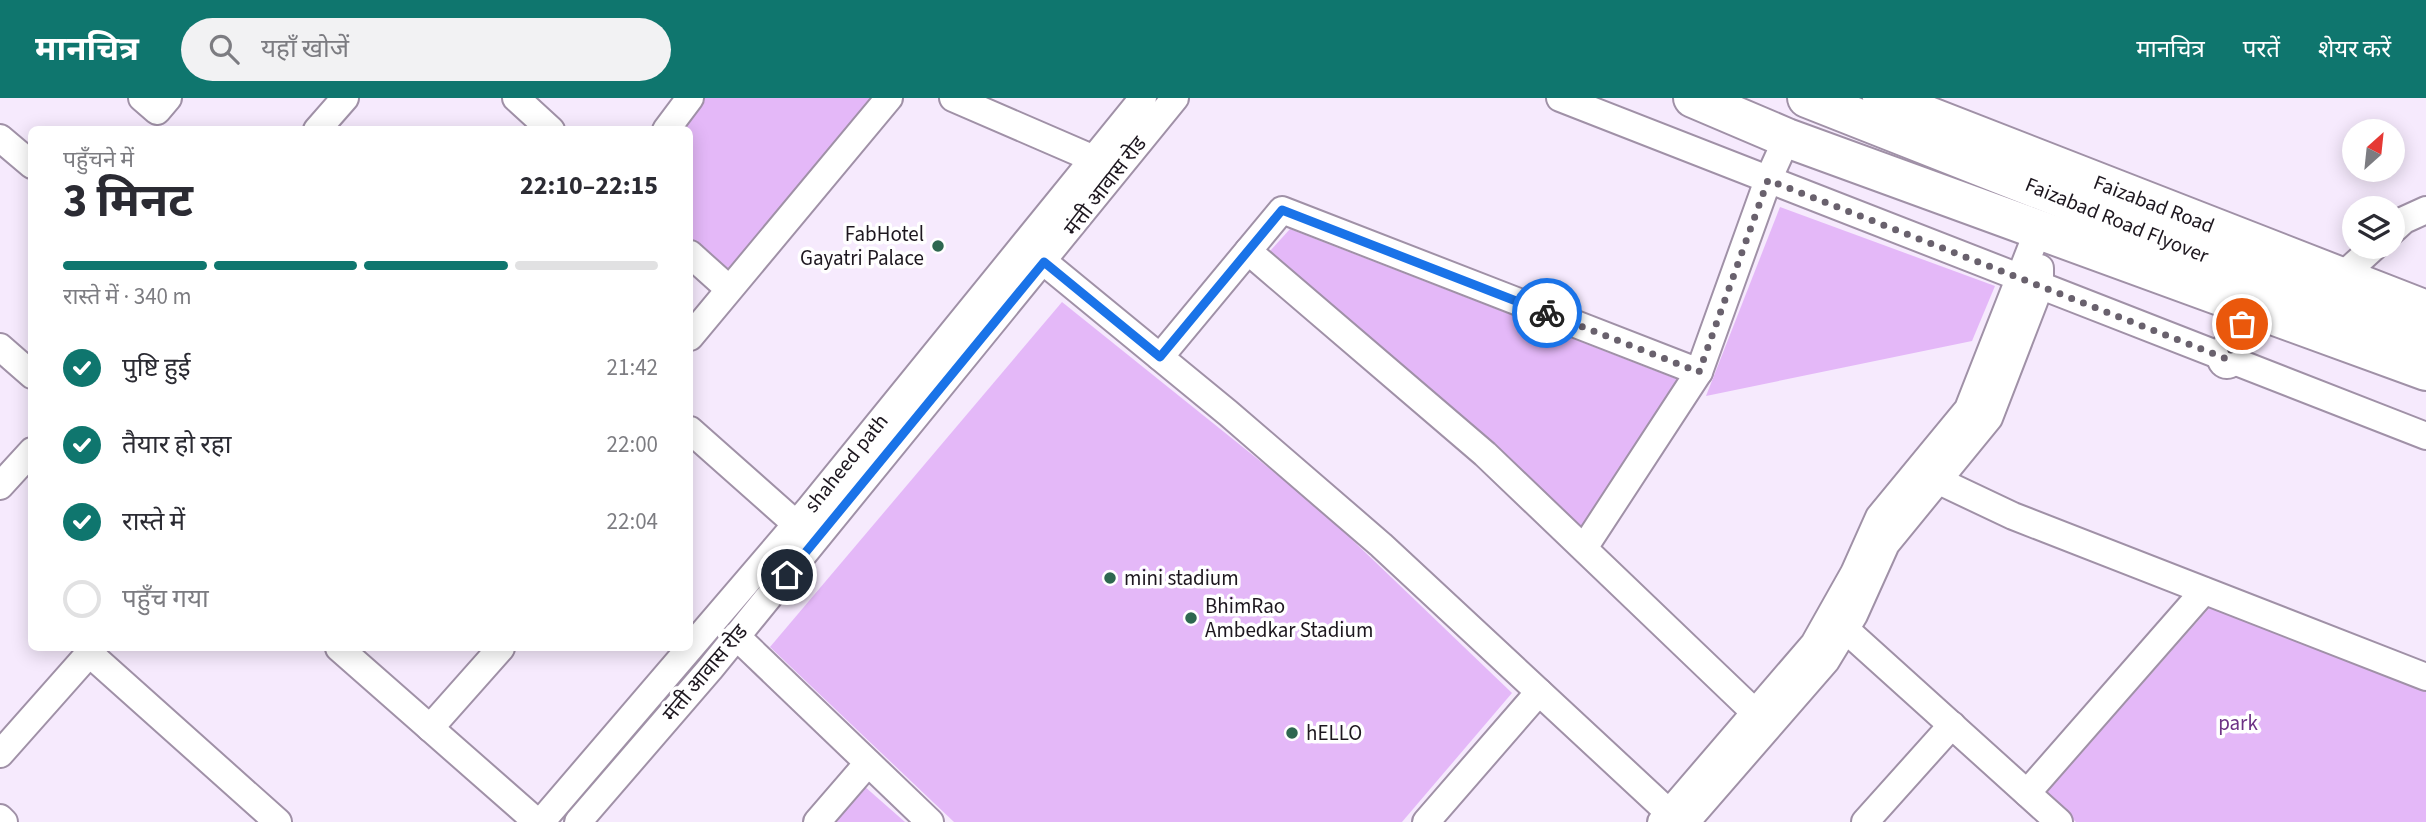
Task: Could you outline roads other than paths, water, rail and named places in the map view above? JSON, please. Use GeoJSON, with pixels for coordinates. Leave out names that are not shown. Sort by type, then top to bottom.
{"type":"FeatureCollection","features":[{"type":"Feature","properties":{"kind":"highway"},"geometry":{"type":"LineString","coordinates":[[1693,98],[1787,138],[2426,371]]}},
{"type":"Feature","properties":{"kind":"highway","name":"Faizabad Road Flyover"},"geometry":{"type":"LineString","coordinates":[[1807,98],[2426,342]]}},
{"type":"Feature","properties":{"kind":"highway","name":"Faizabad Road"},"geometry":{"type":"LineString","coordinates":[[1882,98],[2426,310]]}},
{"type":"Feature","properties":{"kind":"highway"},"geometry":{"type":"LineString","coordinates":[[2227,359],[2250,306]]}},
{"type":"Feature","properties":{"kind":"street"},"geometry":{"type":"LineString","coordinates":[[142,98],[157,111],[168,98]]}},
{"type":"Feature","properties":{"kind":"street"},"geometry":{"type":"LineString","coordinates":[[669,126],[690,98]]}},
{"type":"Feature","properties":{"kind":"street"},"geometry":{"type":"LineString","coordinates":[[693,333],[889,98]]}},
{"type":"Feature","properties":{"kind":"street"},"geometry":{"type":"LineString","coordinates":[[953,98],[1094,159]]}},
{"type":"Feature","properties":{"kind":"street","name":"shaheed path"},"geometry":{"type":"LineString","coordinates":[[693,643],[796,524],[945,362],[1094,159],[1143,98]]}},
{"type":"Feature","properties":{"kind":"street","name":"मंत्ती आवास रोड"},"geometry":{"type":"LineString","coordinates":[[578,822],[736,636],[945,362],[1044,262],[1175,98]]}},
{"type":"Feature","properties":{"kind":"street"},"geometry":{"type":"LineString","coordinates":[[1560,98],[2426,436]]}},
{"type":"Feature","properties":{"kind":"street"},"geometry":{"type":"LineString","coordinates":[[0,138],[28,162]]}},
{"type":"Feature","properties":{"kind":"street"},"geometry":{"type":"LineString","coordinates":[[1584,548],[1699,372],[1768,180],[1787,138]]}},
{"type":"Feature","properties":{"kind":"street"},"geometry":{"type":"LineString","coordinates":[[2405,220],[2426,209]]}},
{"type":"Feature","properties":{"kind":"street"},"geometry":{"type":"LineString","coordinates":[[1160,357],[1282,210],[1699,372]]}},
{"type":"Feature","properties":{"kind":"street"},"geometry":{"type":"LineString","coordinates":[[1044,262],[1381,545],[1674,820],[1762,719],[1814,644],[1837,623],[1879,517],[1928,473],[1968,409],[2029,281],[2039,228]]}},
{"type":"Feature","properties":{"kind":"street"},"geometry":{"type":"LineString","coordinates":[[1248,251],[1485,454],[1762,719]]}},
{"type":"Feature","properties":{"kind":"street"},"geometry":{"type":"LineString","coordinates":[[693,257],[729,289]]}},
{"type":"Feature","properties":{"kind":"street"},"geometry":{"type":"LineString","coordinates":[[2341,277],[2361,259]]}},
{"type":"Feature","properties":{"kind":"street"},"geometry":{"type":"LineString","coordinates":[[0,347],[28,372]]}},
{"type":"Feature","properties":{"kind":"street"},"geometry":{"type":"LineString","coordinates":[[693,435],[796,524]]}},
{"type":"Feature","properties":{"kind":"street"},"geometry":{"type":"LineString","coordinates":[[0,486],[28,455]]}},
{"type":"Feature","properties":{"kind":"street"},"geometry":{"type":"LineString","coordinates":[[1928,473],[2013,516],[2426,677]]}},
{"type":"Feature","properties":{"kind":"street"},"geometry":{"type":"LineString","coordinates":[[2027,793],[2204,591]]}},
{"type":"Feature","properties":{"kind":"street"},"geometry":{"type":"LineString","coordinates":[[1837,623],[2059,822]]}},
{"type":"Feature","properties":{"kind":"street"},"geometry":{"type":"LineString","coordinates":[[736,636],[930,822]]}},
{"type":"Feature","properties":{"kind":"street"},"geometry":{"type":"LineString","coordinates":[[0,754],[91,651]]}},
{"type":"Feature","properties":{"kind":"street"},"geometry":{"type":"LineString","coordinates":[[93,651],[278,822]]}},
{"type":"Feature","properties":{"kind":"street"},"geometry":{"type":"LineString","coordinates":[[343,651],[539,822]]}},
{"type":"Feature","properties":{"kind":"street"},"geometry":{"type":"LineString","coordinates":[[430,728],[498,651]]}},
{"type":"Feature","properties":{"kind":"street","name":"shaheed path"},"geometry":{"type":"LineString","coordinates":[[539,822],[686,651]]}},
{"type":"Feature","properties":{"kind":"street"},"geometry":{"type":"LineString","coordinates":[[1426,822],[1539,691]]}},
{"type":"Feature","properties":{"kind":"street"},"geometry":{"type":"LineString","coordinates":[[1869,821],[1952,725]]}},
{"type":"Feature","properties":{"kind":"street"},"geometry":{"type":"LineString","coordinates":[[817,822],[868,763]]}},
{"type":"Feature","properties":{"kind":"street"},"geometry":{"type":"LineString","coordinates":[[0,818],[4,822]]}},
{"type":"Feature","properties":{"kind":"place","name":"FabHotel Gayatri Palace"},"geometry":{"type":"Point","coordinates":[938,246]}},
{"type":"Feature","properties":{"kind":"place","name":"mini stadium"},"geometry":{"type":"Point","coordinates":[1110,578]}},
{"type":"Feature","properties":{"kind":"place","name":"BhimRao Ambedkar Stadium"},"geometry":{"type":"Point","coordinates":[1191,618]}},
{"type":"Feature","properties":{"kind":"place","name":"hELLO"},"geometry":{"type":"Point","coordinates":[1292,733]}},
{"type":"Feature","properties":{"kind":"park label","name":"park"},"geometry":{"type":"Point","coordinates":[2238,723]}}]}
